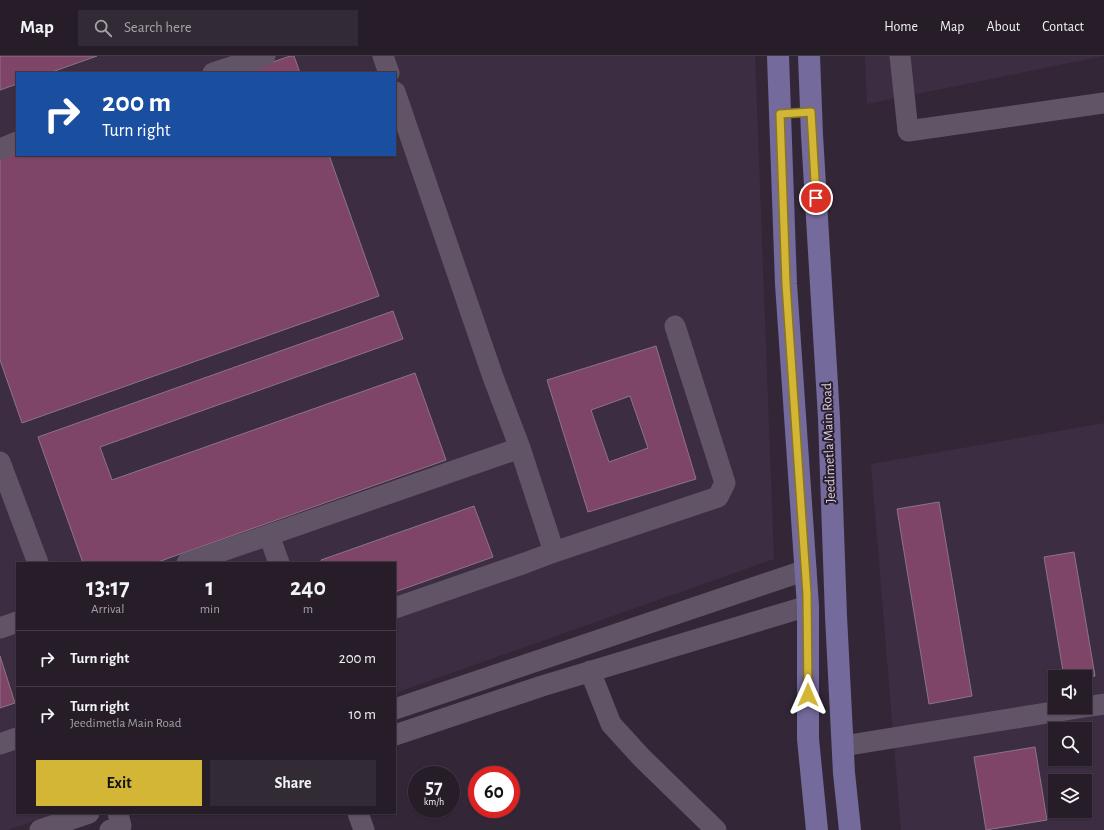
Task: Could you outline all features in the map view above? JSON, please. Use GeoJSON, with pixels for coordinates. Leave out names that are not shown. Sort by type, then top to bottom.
{"type":"FeatureCollection","features":[{"type":"Feature","properties":{"kind":"main road"},"geometry":{"type":"LineString","coordinates":[[778,56],[786,284],[808,606],[808,739],[817,830]]}},
{"type":"Feature","properties":{"kind":"main road","name":"Jeedimetla Main Road"},"geometry":{"type":"LineString","coordinates":[[809,56],[829,418],[844,773],[850,830]]}},
{"type":"Feature","properties":{"kind":"main road"},"geometry":{"type":"LineString","coordinates":[[780,114],[811,112]]}},
{"type":"Feature","properties":{"kind":"lane"},"geometry":{"type":"LineString","coordinates":[[216,72],[265,56]]}},
{"type":"Feature","properties":{"kind":"lane"},"geometry":{"type":"LineString","coordinates":[[383,56],[388,72]]}},
{"type":"Feature","properties":{"kind":"lane"},"geometry":{"type":"LineString","coordinates":[[900,56],[908,131],[1104,103]]}},
{"type":"Feature","properties":{"kind":"lane"},"geometry":{"type":"LineString","coordinates":[[396,95],[493,377],[520,448],[554,552]]}},
{"type":"Feature","properties":{"kind":"lane"},"geometry":{"type":"LineString","coordinates":[[0,149],[16,142]]}},
{"type":"Feature","properties":{"kind":"lane"},"geometry":{"type":"LineString","coordinates":[[396,608],[554,552],[718,497],[725,482],[675,326]]}},
{"type":"Feature","properties":{"kind":"lane"},"geometry":{"type":"LineString","coordinates":[[190,562],[520,448]]}},
{"type":"Feature","properties":{"kind":"lane"},"geometry":{"type":"LineString","coordinates":[[0,462],[38,562]]}},
{"type":"Feature","properties":{"kind":"lane"},"geometry":{"type":"LineString","coordinates":[[269,535],[279,562]]}},
{"type":"Feature","properties":{"kind":"lane"},"geometry":{"type":"LineString","coordinates":[[396,710],[806,570]]}},
{"type":"Feature","properties":{"kind":"lane"},"geometry":{"type":"LineString","coordinates":[[396,735],[590,671],[808,606]]}},
{"type":"Feature","properties":{"kind":"lane"},"geometry":{"type":"LineString","coordinates":[[0,628],[16,622]]}},
{"type":"Feature","properties":{"kind":"lane"},"geometry":{"type":"LineString","coordinates":[[590,671],[611,724],[642,758],[716,830]]}},
{"type":"Feature","properties":{"kind":"lane"},"geometry":{"type":"LineString","coordinates":[[1092,706],[1104,704]]}},
{"type":"Feature","properties":{"kind":"lane"},"geometry":{"type":"LineString","coordinates":[[843,746],[1048,713]]}},
{"type":"Feature","properties":{"kind":"lane"},"geometry":{"type":"LineString","coordinates":[[0,744],[16,738]]}},
{"type":"Feature","properties":{"kind":"lane"},"geometry":{"type":"LineString","coordinates":[[40,830],[86,814]]}},
{"type":"Feature","properties":{"kind":"lane"},"geometry":{"type":"LineString","coordinates":[[358,814],[364,830]]}},
{"type":"Feature","properties":{"kind":"shaded area"},"geometry":{"type":"Polygon","coordinates":[[[0,56],[755,56],[774,559],[396,693],[396,562],[16,562],[16,814],[53,814],[8,830],[0,830],[0,56]]]}},
{"type":"Feature","properties":{"kind":"shaded area"},"geometry":{"type":"Polygon","coordinates":[[[865,56],[1104,56],[867,104],[865,56]]]}},
{"type":"Feature","properties":{"kind":"shaded area"},"geometry":{"type":"Polygon","coordinates":[[[1104,423],[1104,830],[901,830],[871,464],[1104,423]]]}},
{"type":"Feature","properties":{"kind":"building"},"geometry":{"type":"Polygon","coordinates":[[[0,56],[97,56],[52,72],[16,72],[16,84],[0,90],[0,56]]]}},
{"type":"Feature","properties":{"kind":"building"},"geometry":{"type":"Polygon","coordinates":[[[290,56],[294,56],[300,72],[245,72],[290,56]]]}},
{"type":"Feature","properties":{"kind":"building"},"geometry":{"type":"Polygon","coordinates":[[[16,153],[16,156],[329,156],[379,296],[22,423],[0,360],[0,159],[16,153]]]}},
{"type":"Feature","properties":{"kind":"building"},"geometry":{"type":"Polygon","coordinates":[[[393,311],[403,339],[100,447],[112,480],[415,373],[446,460],[158,562],[83,562],[38,437],[393,311]]]}},
{"type":"Feature","properties":{"kind":"building"},"geometry":{"type":"Polygon","coordinates":[[[656,346],[696,479],[588,512],[547,380],[656,346]],[[630,396],[591,410],[609,462],[648,448],[630,396]]]}},
{"type":"Feature","properties":{"kind":"building"},"geometry":{"type":"Polygon","coordinates":[[[939,502],[972,696],[929,704],[897,509],[939,502]]]}},
{"type":"Feature","properties":{"kind":"building"},"geometry":{"type":"Polygon","coordinates":[[[474,506],[493,557],[396,592],[396,562],[322,562],[321,560],[474,506]]]}},
{"type":"Feature","properties":{"kind":"building"},"geometry":{"type":"Polygon","coordinates":[[[1074,552],[1095,676],[1092,677],[1092,670],[1063,670],[1044,557],[1074,552]]]}},
{"type":"Feature","properties":{"kind":"building"},"geometry":{"type":"Polygon","coordinates":[[[0,656],[15,703],[0,708],[0,656]]]}},
{"type":"Feature","properties":{"kind":"building"},"geometry":{"type":"Polygon","coordinates":[[[1035,747],[1047,820],[986,830],[974,757],[1035,747]]]}},
{"type":"Feature","properties":{"kind":"route"},"geometry":{"type":"LineString","coordinates":[[808,695],[808,606],[786,284],[780,114],[811,112],[816,198]]}}]}
